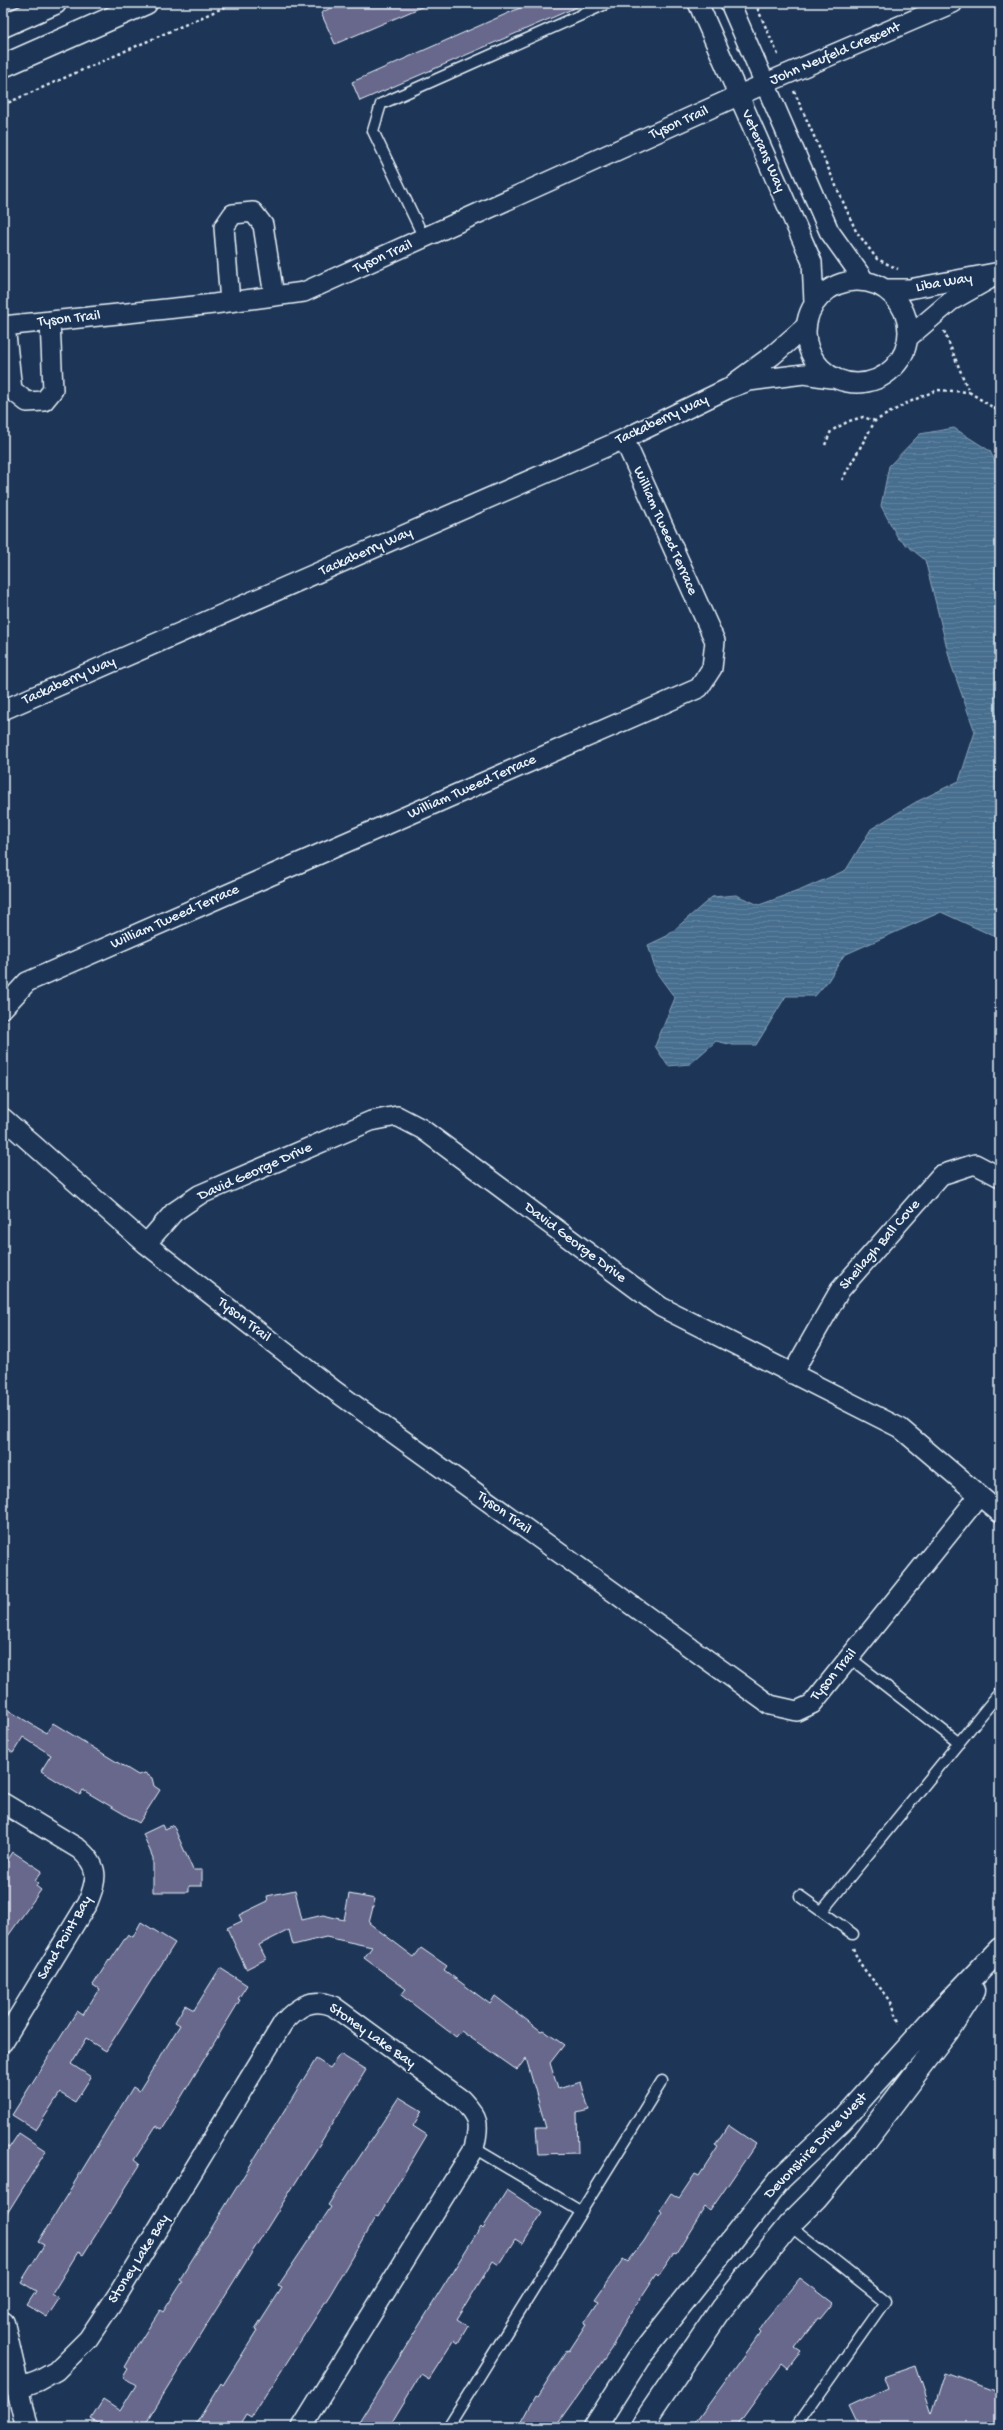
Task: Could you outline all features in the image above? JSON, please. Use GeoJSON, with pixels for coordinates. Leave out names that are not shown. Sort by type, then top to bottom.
{"type":"FeatureCollection","features":[{"type":"Feature","properties":{"kind":"street"},"geometry":{"type":"LineString","coordinates":[[3,26],[55,3]]}},
{"type":"Feature","properties":{"kind":"street"},"geometry":{"type":"LineString","coordinates":[[3,66],[146,3]]}},
{"type":"Feature","properties":{"kind":"street","name":"Veterans Way"},"geometry":{"type":"LineString","coordinates":[[698,3],[812,262],[814,302]]}},
{"type":"Feature","properties":{"kind":"street","name":"Veterans Way"},"geometry":{"type":"LineString","coordinates":[[730,3],[829,231],[864,280]]}},
{"type":"Feature","properties":{"kind":"street","name":"John Neufeld Crescent"},"geometry":{"type":"LineString","coordinates":[[738,96],[953,3]]}},
{"type":"Feature","properties":{"kind":"street","name":"Tyson Trail"},"geometry":{"type":"LineString","coordinates":[[4,325],[230,302],[304,292],[738,96]]}},
{"type":"Feature","properties":{"kind":"street"},"geometry":{"type":"LineString","coordinates":[[230,302],[224,227],[233,214],[253,212],[263,225],[274,296]]}},
{"type":"Feature","properties":{"kind":"street","name":"Liba Way"},"geometry":{"type":"LineString","coordinates":[[887,289],[924,286],[1000,272]]}},
{"type":"Feature","properties":{"kind":"street","name":"Liba Way"},"geometry":{"type":"LineString","coordinates":[[910,336],[951,301],[1000,272]]}},
{"type":"Feature","properties":{"kind":"street"},"geometry":{"type":"LineString","coordinates":[[728,389],[749,381],[804,374],[831,378],[856,385],[882,379],[901,361],[910,336],[905,309],[887,289],[864,280],[836,284],[814,302],[805,327],[810,356],[831,378]]}},
{"type":"Feature","properties":{"kind":"street"},"geometry":{"type":"LineString","coordinates":[[4,325],[12,390],[26,402],[44,401],[54,390],[50,321]]}},
{"type":"Feature","properties":{"kind":"street"},"geometry":{"type":"LineString","coordinates":[[728,389],[805,327]]}},
{"type":"Feature","properties":{"kind":"street","name":"Tackaberry Way"},"geometry":{"type":"LineString","coordinates":[[3,710],[624,439],[728,389]]}},
{"type":"Feature","properties":{"kind":"street","name":"William Tweed Terrace"},"geometry":{"type":"LineString","coordinates":[[3,1008],[27,982],[699,688],[712,668],[715,641],[624,439]]}},
{"type":"Feature","properties":{"kind":"street","name":"David George Drive"},"geometry":{"type":"LineString","coordinates":[[146,1244],[174,1212],[199,1195],[371,1121],[397,1116],[422,1129],[661,1308],[900,1428],[1000,1513]]}},
{"type":"Feature","properties":{"kind":"street","name":"Tyson Trail"},"geometry":{"type":"LineString","coordinates":[[3,1118],[146,1244],[335,1391],[770,1705],[797,1711],[812,1704],[979,1496]]}},
{"type":"Feature","properties":{"kind":"street","name":"Sheilagh Ball Cove"},"geometry":{"type":"LineString","coordinates":[[792,1374],[840,1290],[941,1175],[975,1164],[1000,1177]]}},
{"type":"Feature","properties":{"kind":"street","name":"Sand Point Bay"},"geometry":{"type":"LineString","coordinates":[[3,1803],[80,1849],[88,1856],[94,1867],[96,1882],[88,1902],[3,2042]]}},
{"type":"Feature","properties":{"kind":"street","name":"Devonshire Drive West"},"geometry":{"type":"LineString","coordinates":[[641,2427],[722,2308],[789,2225],[815,2199],[865,2140],[947,2032],[998,1952]]}},
{"type":"Feature","properties":{"kind":"street","name":"Devonshire Drive West"},"geometry":{"type":"LineString","coordinates":[[595,2427],[638,2359],[780,2179],[842,2120],[931,2021],[998,1952]]}},
{"type":"Feature","properties":{"kind":"street","name":"Stoney Lake Bay"},"geometry":{"type":"LineString","coordinates":[[19,2388],[38,2381],[56,2371],[88,2340],[120,2291],[283,2023],[301,2007],[322,2002],[333,2006],[462,2100],[477,2118],[478,2131],[474,2148],[302,2427]]}},
{"type":"Feature","properties":{"kind":"street"},"geometry":{"type":"LineString","coordinates":[[3,2323],[19,2388],[26,2427]]}},
{"type":"Feature","properties":{"kind":"lane"},"geometry":{"type":"LineString","coordinates":[[424,238],[373,131],[381,104],[608,3]]}},
{"type":"Feature","properties":{"kind":"lane"},"geometry":{"type":"LineString","coordinates":[[850,1658],[959,1743]]}},
{"type":"Feature","properties":{"kind":"lane"},"geometry":{"type":"LineString","coordinates":[[822,1911],[1000,1692]]}},
{"type":"Feature","properties":{"kind":"lane"},"geometry":{"type":"LineString","coordinates":[[800,1896],[853,1934]]}},
{"type":"Feature","properties":{"kind":"lane"},"geometry":{"type":"LineString","coordinates":[[448,2427],[580,2211],[662,2081]]}},
{"type":"Feature","properties":{"kind":"lane"},"geometry":{"type":"LineString","coordinates":[[474,2148],[580,2211]]}},
{"type":"Feature","properties":{"kind":"lane"},"geometry":{"type":"LineString","coordinates":[[789,2225],[886,2301],[796,2427]]}},
{"type":"Feature","properties":{"kind":"path"},"geometry":{"type":"LineString","coordinates":[[3,105],[234,3]]}},
{"type":"Feature","properties":{"kind":"path"},"geometry":{"type":"LineString","coordinates":[[755,3],[860,238],[878,259],[898,269],[916,271],[924,286]]}},
{"type":"Feature","properties":{"kind":"path"},"geometry":{"type":"LineString","coordinates":[[937,312],[969,392]]}},
{"type":"Feature","properties":{"kind":"path"},"geometry":{"type":"LineString","coordinates":[[842,480],[875,421],[907,403],[938,390],[969,392],[1000,412]]}},
{"type":"Feature","properties":{"kind":"path"},"geometry":{"type":"LineString","coordinates":[[825,445],[831,431],[849,421],[862,417],[875,421]]}},
{"type":"Feature","properties":{"kind":"path"},"geometry":{"type":"LineString","coordinates":[[853,1934],[851,1944],[858,1962],[887,1997],[900,2024]]}},
{"type":"Feature","properties":{"kind":"water"},"geometry":{"type":"Polygon","coordinates":[[[954,428],[990,451],[1000,472],[1000,939],[941,912],[844,955],[828,981],[815,996],[786,996],[756,1045],[733,1045],[716,1041],[690,1064],[668,1066],[655,1046],[675,998],[656,972],[648,945],[667,936],[712,897],[736,895],[759,905],[801,890],[846,870],[871,829],[916,802],[959,781],[975,732],[951,664],[925,560],[898,538],[881,506],[889,466],[920,434],[954,428]]]}},
{"type":"Feature","properties":{"kind":"building"},"geometry":{"type":"Polygon","coordinates":[[[340,3],[431,3],[335,44],[321,13],[340,3]]]}},
{"type":"Feature","properties":{"kind":"building"},"geometry":{"type":"Polygon","coordinates":[[[531,3],[586,3],[360,101],[352,82],[531,3]]]}},
{"type":"Feature","properties":{"kind":"building"},"geometry":{"type":"Polygon","coordinates":[[[3,1707],[46,1733],[53,1723],[138,1775],[145,1773],[152,1778],[154,1786],[160,1790],[139,1823],[83,1790],[80,1795],[41,1771],[51,1755],[23,1737],[13,1753],[3,1746],[3,1707]]]}},
{"type":"Feature","properties":{"kind":"building"},"geometry":{"type":"Polygon","coordinates":[[[162,1825],[164,1829],[173,1825],[193,1870],[202,1870],[202,1886],[189,1886],[189,1892],[153,1892],[153,1858],[143,1834],[162,1825]]]}},
{"type":"Feature","properties":{"kind":"building"},"geometry":{"type":"Polygon","coordinates":[[[13,1852],[42,1871],[35,1881],[38,1883],[36,1886],[41,1890],[3,1943],[3,1867],[13,1852]]]}},
{"type":"Feature","properties":{"kind":"building"},"geometry":{"type":"Polygon","coordinates":[[[295,1890],[302,1920],[323,1915],[344,1920],[349,1894],[375,1899],[369,1923],[414,1957],[421,1948],[447,1966],[444,1970],[490,2004],[495,1996],[541,2031],[543,2030],[564,2045],[550,2063],[558,2089],[581,2082],[589,2110],[577,2113],[578,2153],[538,2154],[536,2128],[546,2128],[526,2058],[517,2070],[461,2031],[456,2037],[401,1995],[406,1989],[364,1958],[372,1947],[326,1937],[293,1945],[289,1930],[259,1945],[266,1959],[246,1969],[227,1928],[242,1921],[239,1915],[268,1901],[267,1896],[295,1890]]]}},
{"type":"Feature","properties":{"kind":"building"},"geometry":{"type":"Polygon","coordinates":[[[141,1922],[175,1943],[106,2051],[86,2039],[71,2064],[91,2077],[75,2102],[60,2093],[36,2130],[12,2115],[77,2011],[83,2015],[99,1989],[93,1985],[109,1960],[110,1961],[128,1934],[133,1937],[141,1922]]]}},
{"type":"Feature","properties":{"kind":"building"},"geometry":{"type":"Polygon","coordinates":[[[220,1968],[247,1985],[238,1999],[240,2000],[162,2129],[156,2126],[134,2160],[140,2165],[83,2255],[78,2252],[52,2294],[59,2299],[47,2317],[27,2305],[36,2291],[21,2282],[44,2245],[38,2242],[133,2087],[139,2091],[180,2025],[175,2022],[185,2005],[194,2010],[220,1968]]]}},
{"type":"Feature","properties":{"kind":"building"},"geometry":{"type":"Polygon","coordinates":[[[340,2054],[366,2070],[144,2426],[146,2427],[104,2427],[91,2419],[103,2400],[120,2411],[136,2385],[123,2377],[128,2369],[125,2367],[139,2343],[160,2310],[163,2312],[183,2281],[180,2279],[316,2059],[330,2068],[340,2054]]]}},
{"type":"Feature","properties":{"kind":"building"},"geometry":{"type":"Polygon","coordinates":[[[399,2097],[422,2111],[413,2126],[427,2135],[378,2217],[376,2216],[331,2293],[252,2417],[247,2414],[239,2427],[194,2427],[221,2383],[223,2385],[257,2331],[255,2330],[282,2288],[278,2286],[331,2207],[328,2205],[399,2097]]]}},
{"type":"Feature","properties":{"kind":"building"},"geometry":{"type":"Polygon","coordinates":[[[728,2125],[756,2144],[710,2211],[705,2207],[676,2254],[674,2253],[659,2275],[657,2273],[625,2322],[611,2349],[556,2427],[518,2427],[535,2396],[537,2397],[567,2350],[569,2351],[586,2325],[584,2324],[599,2301],[595,2299],[623,2259],[628,2262],[644,2241],[662,2212],[660,2210],[671,2193],[679,2198],[695,2174],[699,2176],[718,2147],[715,2145],[728,2125]]]}},
{"type":"Feature","properties":{"kind":"building"},"geometry":{"type":"Polygon","coordinates":[[[19,2133],[46,2151],[3,2220],[3,2144],[9,2148],[19,2133]]]}},
{"type":"Feature","properties":{"kind":"building"},"geometry":{"type":"Polygon","coordinates":[[[507,2190],[542,2213],[523,2244],[515,2239],[499,2265],[493,2261],[457,2319],[468,2326],[458,2343],[454,2340],[429,2379],[421,2374],[389,2427],[356,2427],[481,2226],[483,2228],[507,2190]]]}},
{"type":"Feature","properties":{"kind":"building"},"geometry":{"type":"Polygon","coordinates":[[[800,2278],[833,2303],[820,2319],[818,2318],[795,2348],[801,2352],[788,2369],[782,2364],[736,2427],[692,2427],[754,2342],[760,2333],[758,2331],[767,2318],[800,2278]]]}},
{"type":"Feature","properties":{"kind":"building"},"geometry":{"type":"Polygon","coordinates":[[[916,2366],[932,2414],[945,2372],[1000,2392],[1000,2427],[859,2427],[849,2406],[888,2388],[884,2377],[916,2366]]]}}]}
